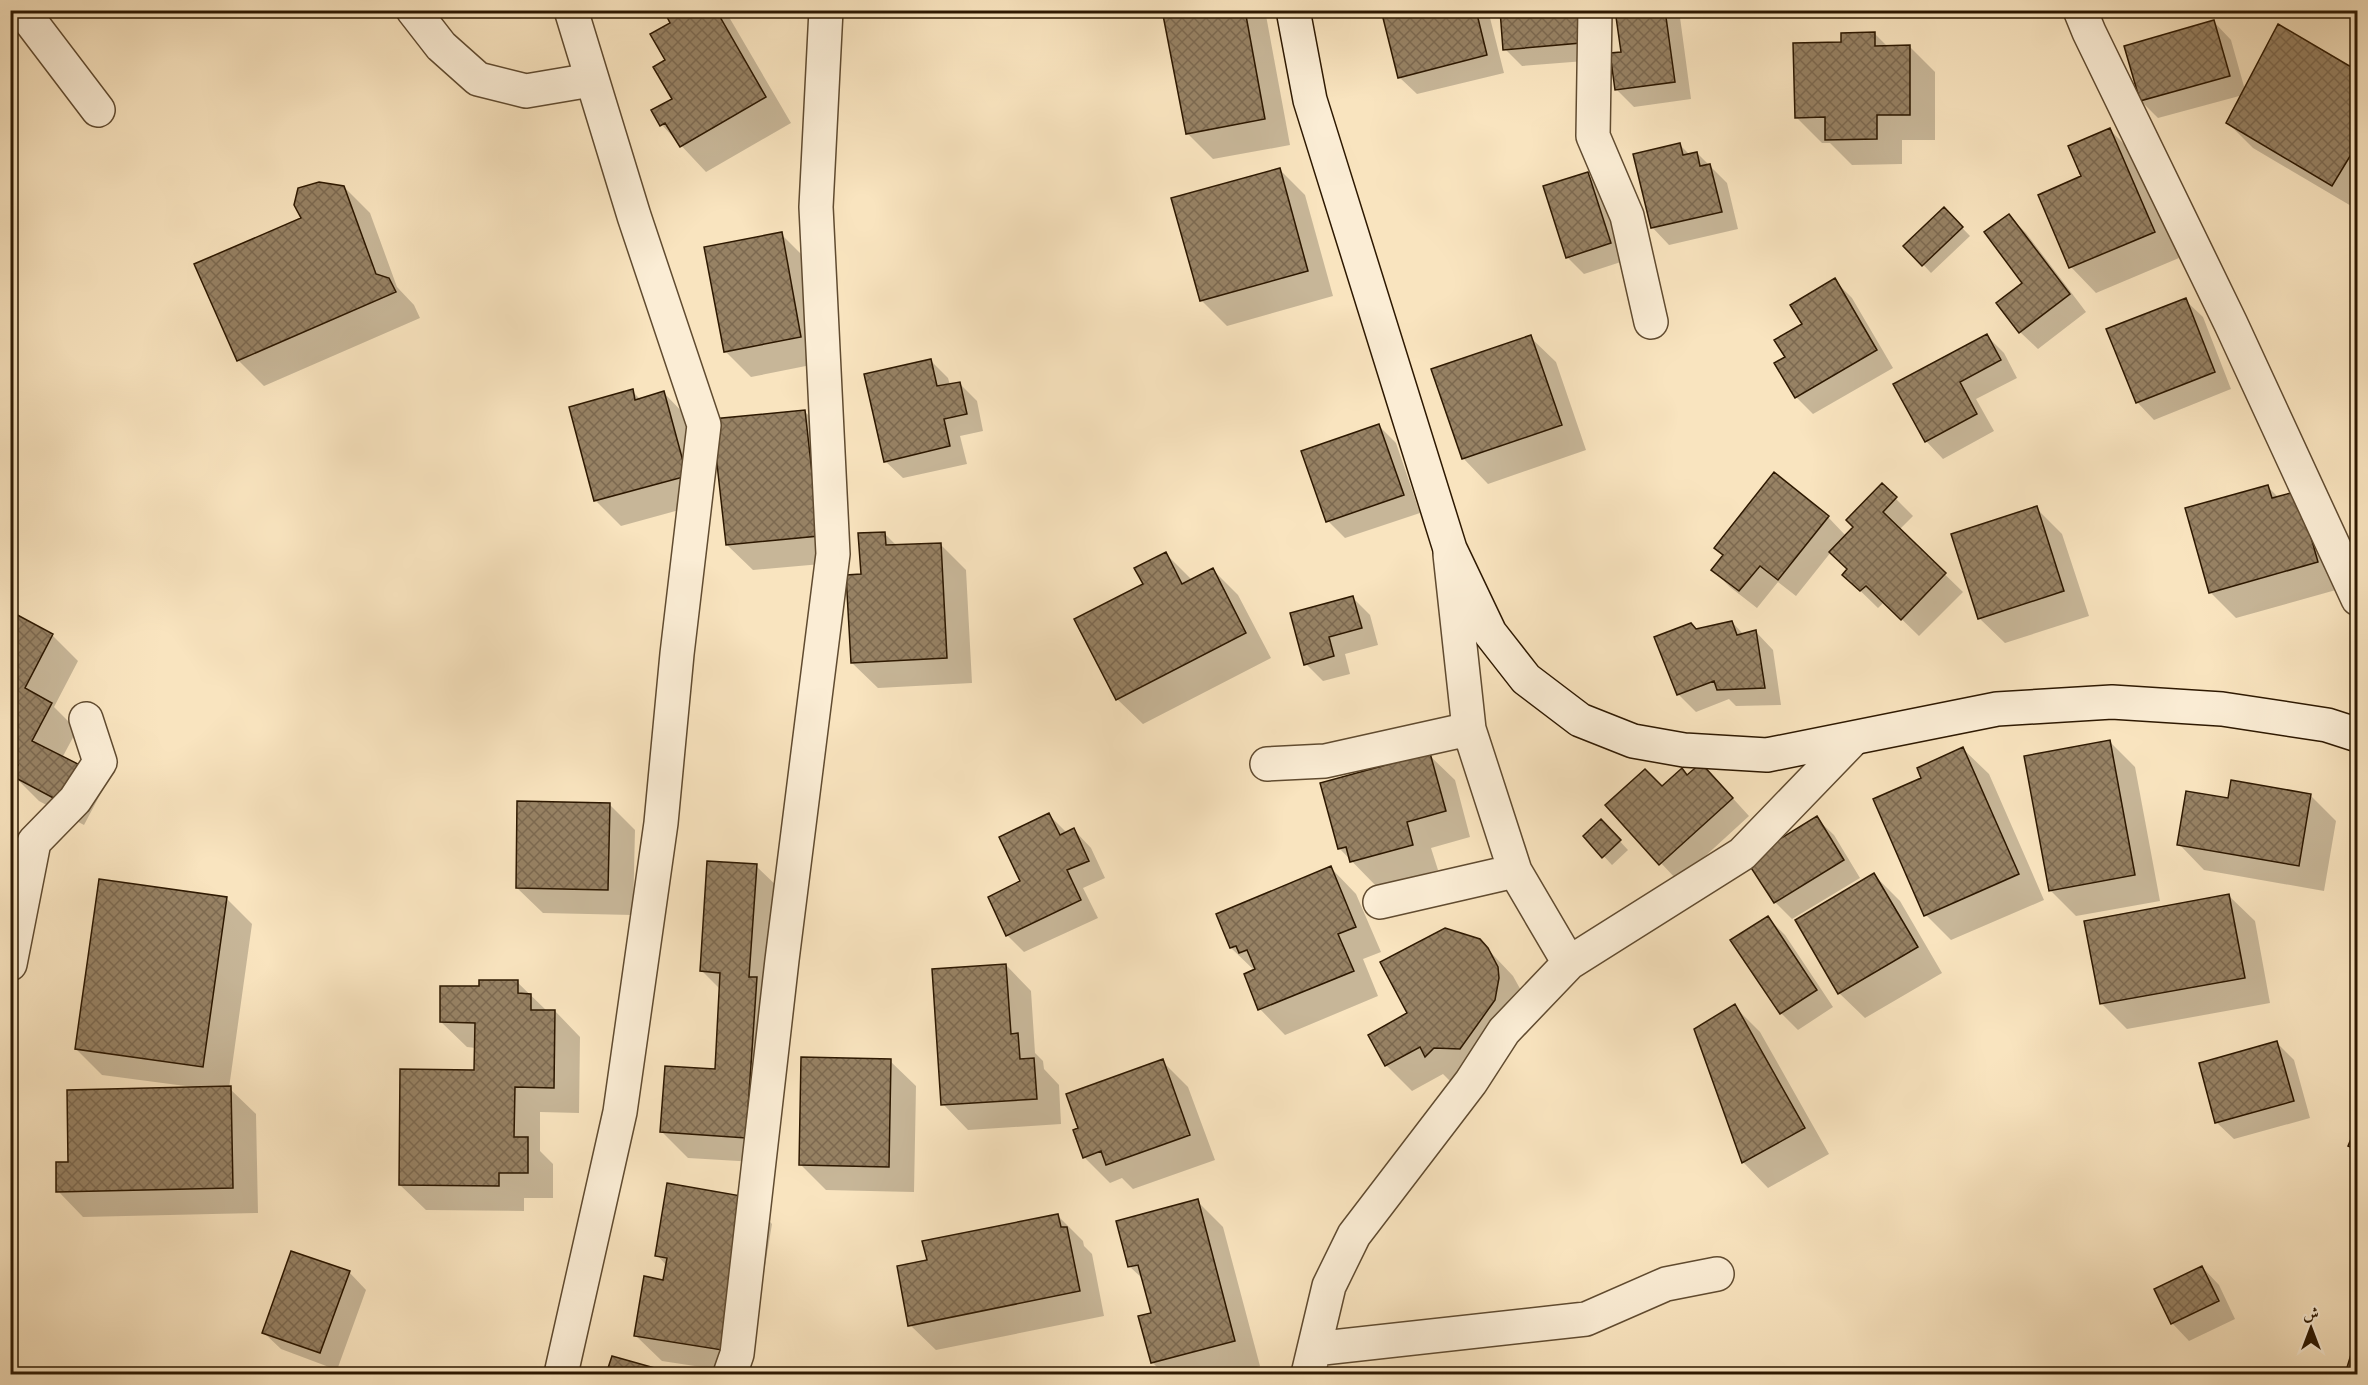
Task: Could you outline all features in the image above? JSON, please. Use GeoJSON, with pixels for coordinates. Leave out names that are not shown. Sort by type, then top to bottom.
{"type":"FeatureCollection","features":[{"type":"Feature","properties":{"kind":"street"},"geometry":{"type":"LineString","coordinates":[[22,10],[98,110]]}},
{"type":"Feature","properties":{"kind":"street"},"geometry":{"type":"LineString","coordinates":[[413,10],[441,46],[478,79],[526,91],[591,80]]}},
{"type":"Feature","properties":{"kind":"street"},"geometry":{"type":"LineString","coordinates":[[561,1374],[620,1112],[661,823],[677,654],[704,425],[591,80],[571,10]]}},
{"type":"Feature","properties":{"kind":"street"},"geometry":{"type":"LineString","coordinates":[[730,1374],[737,1354],[782,960],[833,554],[816,207],[826,10]]}},
{"type":"Feature","properties":{"kind":"street"},"geometry":{"type":"LineString","coordinates":[[1293,10],[1310,100],[1450,549],[1490,633],[1526,679],[1580,720],[1633,741],[1684,750],[1767,755],[1996,709],[2112,702],[2222,709],[2327,725],[2358,735]]}},
{"type":"Feature","properties":{"kind":"street"},"geometry":{"type":"LineString","coordinates":[[1595,10],[1593,135],[1627,216],[1651,322]]}},
{"type":"Feature","properties":{"kind":"street"},"geometry":{"type":"LineString","coordinates":[[2080,10],[2088,32],[2231,324],[2358,599]]}},
{"type":"Feature","properties":{"kind":"street"},"geometry":{"type":"LineString","coordinates":[[1450,549],[1468,729],[1515,871],[1569,963]]}},
{"type":"Feature","properties":{"kind":"street"},"geometry":{"type":"LineString","coordinates":[[10,964],[34,842],[75,800],[100,762],[86,719]]}},
{"type":"Feature","properties":{"kind":"street"},"geometry":{"type":"LineString","coordinates":[[1267,764],[1325,761],[1468,729]]}},
{"type":"Feature","properties":{"kind":"street"},"geometry":{"type":"LineString","coordinates":[[1717,1274],[1666,1284],[1586,1319],[1311,1361],[1329,1286],[1354,1235],[1471,1082],[1504,1031],[1569,963],[1742,854],[1853,739]]}},
{"type":"Feature","properties":{"kind":"street"},"geometry":{"type":"LineString","coordinates":[[1380,902],[1515,871]]}},
{"type":"Feature","properties":{"kind":"building"},"geometry":{"type":"Polygon","coordinates":[[[669,10],[716,10],[766,97],[680,147],[665,123],[660,126],[651,110],[672,99],[653,67],[665,60],[650,34],[670,23],[665,13],[669,10]]]}},
{"type":"Feature","properties":{"kind":"building"},"geometry":{"type":"Polygon","coordinates":[[[1162,10],[1245,10],[1265,119],[1186,134],[1162,10]]]}},
{"type":"Feature","properties":{"kind":"building"},"geometry":{"type":"Polygon","coordinates":[[[1381,10],[1476,10],[1487,55],[1398,78],[1381,10]]]}},
{"type":"Feature","properties":{"kind":"building"},"geometry":{"type":"Polygon","coordinates":[[[1500,10],[1578,10],[1581,43],[1503,50],[1500,10]]]}},
{"type":"Feature","properties":{"kind":"building"},"geometry":{"type":"Polygon","coordinates":[[[1615,10],[1665,10],[1675,82],[1615,90],[1610,53],[1621,52],[1615,10]]]}},
{"type":"Feature","properties":{"kind":"building"},"geometry":{"type":"Polygon","coordinates":[[[2214,20],[2230,76],[2140,101],[2124,46],[2214,20]]]}},
{"type":"Feature","properties":{"kind":"building"},"geometry":{"type":"Polygon","coordinates":[[[2278,24],[2358,71],[2358,143],[2332,186],[2226,123],[2278,24]]]}},
{"type":"Feature","properties":{"kind":"building"},"geometry":{"type":"Polygon","coordinates":[[[1875,32],[1875,46],[1910,45],[1910,115],[1877,115],[1877,139],[1825,140],[1825,117],[1795,118],[1793,43],[1841,42],[1841,33],[1875,32]]]}},
{"type":"Feature","properties":{"kind":"building"},"geometry":{"type":"Polygon","coordinates":[[[2110,128],[2155,232],[2069,268],[2038,195],[2081,176],[2068,146],[2110,128]]]}},
{"type":"Feature","properties":{"kind":"building"},"geometry":{"type":"Polygon","coordinates":[[[1680,143],[1683,155],[1697,152],[1700,166],[1710,164],[1722,212],[1651,228],[1633,154],[1680,143]]]}},
{"type":"Feature","properties":{"kind":"building"},"geometry":{"type":"Polygon","coordinates":[[[1280,168],[1308,271],[1200,301],[1171,198],[1280,168]]]}},
{"type":"Feature","properties":{"kind":"building"},"geometry":{"type":"Polygon","coordinates":[[[1588,172],[1611,243],[1566,258],[1543,186],[1588,172]]]}},
{"type":"Feature","properties":{"kind":"building"},"geometry":{"type":"Polygon","coordinates":[[[319,182],[344,186],[376,274],[389,278],[396,292],[237,361],[194,264],[301,218],[294,205],[298,188],[319,182]]]}},
{"type":"Feature","properties":{"kind":"building"},"geometry":{"type":"Polygon","coordinates":[[[1944,207],[1963,227],[1922,266],[1903,246],[1944,207]]]}},
{"type":"Feature","properties":{"kind":"building"},"geometry":{"type":"Polygon","coordinates":[[[2009,214],[2070,294],[2019,333],[1996,303],[2022,283],[1984,232],[2009,214]]]}},
{"type":"Feature","properties":{"kind":"building"},"geometry":{"type":"Polygon","coordinates":[[[782,232],[801,337],[724,352],[704,247],[782,232]]]}},
{"type":"Feature","properties":{"kind":"building"},"geometry":{"type":"Polygon","coordinates":[[[1835,278],[1877,350],[1795,398],[1774,363],[1785,357],[1774,340],[1802,324],[1790,305],[1835,278]]]}},
{"type":"Feature","properties":{"kind":"building"},"geometry":{"type":"Polygon","coordinates":[[[2186,298],[2215,372],[2136,403],[2106,329],[2186,298]]]}},
{"type":"Feature","properties":{"kind":"building"},"geometry":{"type":"Polygon","coordinates":[[[1987,334],[2001,360],[1960,382],[1977,414],[1925,442],[1893,384],[1987,334]]]}},
{"type":"Feature","properties":{"kind":"building"},"geometry":{"type":"Polygon","coordinates":[[[1531,335],[1562,425],[1462,459],[1431,369],[1531,335]]]}},
{"type":"Feature","properties":{"kind":"building"},"geometry":{"type":"Polygon","coordinates":[[[931,359],[937,386],[960,382],[967,414],[944,419],[950,446],[884,462],[864,374],[931,359]]]}},
{"type":"Feature","properties":{"kind":"building"},"geometry":{"type":"Polygon","coordinates":[[[633,389],[635,400],[664,391],[687,476],[594,501],[569,407],[633,389]]]}},
{"type":"Feature","properties":{"kind":"building"},"geometry":{"type":"Polygon","coordinates":[[[805,410],[819,536],[726,545],[712,419],[805,410]]]}},
{"type":"Feature","properties":{"kind":"building"},"geometry":{"type":"Polygon","coordinates":[[[1379,424],[1404,495],[1326,522],[1301,451],[1379,424]]]}},
{"type":"Feature","properties":{"kind":"building"},"geometry":{"type":"Polygon","coordinates":[[[1774,472],[1829,516],[1778,580],[1760,566],[1739,591],[1711,570],[1723,555],[1714,548],[1774,472]]]}},
{"type":"Feature","properties":{"kind":"building"},"geometry":{"type":"Polygon","coordinates":[[[1882,483],[1897,497],[1883,512],[1946,573],[1901,620],[1866,586],[1860,591],[1842,575],[1847,569],[1829,552],[1853,527],[1846,520],[1882,483]]]}},
{"type":"Feature","properties":{"kind":"building"},"geometry":{"type":"Polygon","coordinates":[[[2268,485],[2272,498],[2298,491],[2318,562],[2209,593],[2185,508],[2268,485]]]}},
{"type":"Feature","properties":{"kind":"building"},"geometry":{"type":"Polygon","coordinates":[[[2037,506],[2064,591],[1978,619],[1951,534],[2037,506]]]}},
{"type":"Feature","properties":{"kind":"building"},"geometry":{"type":"Polygon","coordinates":[[[885,532],[886,545],[941,543],[947,658],[851,663],[846,575],[861,574],[858,533],[885,532]]]}},
{"type":"Feature","properties":{"kind":"building"},"geometry":{"type":"Polygon","coordinates":[[[1166,552],[1182,584],[1213,568],[1246,633],[1116,700],[1074,619],[1143,584],[1134,568],[1166,552]]]}},
{"type":"Feature","properties":{"kind":"building"},"geometry":{"type":"Polygon","coordinates":[[[1353,596],[1362,628],[1329,637],[1334,656],[1304,665],[1290,613],[1353,596]]]}},
{"type":"Feature","properties":{"kind":"building"},"geometry":{"type":"Polygon","coordinates":[[[10,611],[53,634],[25,688],[52,703],[32,741],[78,764],[59,801],[12,776],[18,765],[10,761],[10,611]]]}},
{"type":"Feature","properties":{"kind":"building"},"geometry":{"type":"Polygon","coordinates":[[[1732,621],[1737,635],[1756,630],[1765,688],[1717,690],[1714,681],[1677,695],[1654,637],[1691,623],[1696,629],[1732,621]]]}},
{"type":"Feature","properties":{"kind":"building"},"geometry":{"type":"Polygon","coordinates":[[[2110,740],[2135,875],[2049,891],[2024,756],[2110,740]]]}},
{"type":"Feature","properties":{"kind":"building"},"geometry":{"type":"Polygon","coordinates":[[[1963,747],[2019,874],[1924,916],[1873,799],[1921,778],[1917,768],[1963,747]]]}},
{"type":"Feature","properties":{"kind":"building"},"geometry":{"type":"Polygon","coordinates":[[[1430,753],[1446,811],[1407,822],[1413,845],[1350,862],[1346,847],[1338,849],[1320,783],[1430,753]]]}},
{"type":"Feature","properties":{"kind":"building"},"geometry":{"type":"Polygon","coordinates":[[[1701,763],[1733,798],[1659,865],[1605,805],[1645,769],[1662,786],[1682,768],[1687,775],[1701,763]]]}},
{"type":"Feature","properties":{"kind":"building"},"geometry":{"type":"Polygon","coordinates":[[[2231,780],[2311,794],[2299,866],[2177,845],[2186,791],[2228,798],[2231,780]]]}},
{"type":"Feature","properties":{"kind":"building"},"geometry":{"type":"Polygon","coordinates":[[[517,801],[610,803],[608,890],[516,888],[517,801]]]}},
{"type":"Feature","properties":{"kind":"building"},"geometry":{"type":"Polygon","coordinates":[[[1049,813],[1060,835],[1074,828],[1089,861],[1067,870],[1081,900],[1006,936],[988,897],[1020,881],[999,837],[1049,813]]]}},
{"type":"Feature","properties":{"kind":"building"},"geometry":{"type":"Polygon","coordinates":[[[1817,816],[1844,860],[1774,903],[1746,860],[1817,816]]]}},
{"type":"Feature","properties":{"kind":"building"},"geometry":{"type":"Polygon","coordinates":[[[1601,819],[1621,840],[1602,858],[1583,836],[1601,819]]]}},
{"type":"Feature","properties":{"kind":"building"},"geometry":{"type":"Polygon","coordinates":[[[707,861],[757,864],[749,977],[757,977],[746,1138],[660,1132],[665,1066],[715,1069],[720,973],[700,971],[707,861]]]}},
{"type":"Feature","properties":{"kind":"building"},"geometry":{"type":"Polygon","coordinates":[[[1331,866],[1356,927],[1338,934],[1354,971],[1258,1010],[1244,974],[1255,969],[1247,950],[1239,953],[1236,946],[1230,948],[1216,914],[1331,866]]]}},
{"type":"Feature","properties":{"kind":"building"},"geometry":{"type":"Polygon","coordinates":[[[1874,873],[1918,947],[1838,994],[1795,920],[1874,873]]]}},
{"type":"Feature","properties":{"kind":"building"},"geometry":{"type":"Polygon","coordinates":[[[99,879],[227,897],[203,1067],[75,1049],[99,879]]]}},
{"type":"Feature","properties":{"kind":"building"},"geometry":{"type":"Polygon","coordinates":[[[2229,894],[2245,978],[2100,1004],[2084,921],[2229,894]]]}},
{"type":"Feature","properties":{"kind":"building"},"geometry":{"type":"Polygon","coordinates":[[[1768,916],[1817,990],[1780,1014],[1730,940],[1768,916]]]}},
{"type":"Feature","properties":{"kind":"building"},"geometry":{"type":"Polygon","coordinates":[[[1445,928],[1480,939],[1488,948],[1498,967],[1499,978],[1495,1000],[1460,1049],[1434,1048],[1425,1057],[1420,1047],[1385,1066],[1368,1035],[1407,1013],[1380,962],[1445,928]]]}},
{"type":"Feature","properties":{"kind":"building"},"geometry":{"type":"Polygon","coordinates":[[[1006,964],[1011,1034],[1018,1033],[1020,1059],[1034,1058],[1037,1099],[941,1105],[932,969],[1006,964]]]}},
{"type":"Feature","properties":{"kind":"building"},"geometry":{"type":"Polygon","coordinates":[[[479,980],[518,980],[518,993],[531,994],[531,1010],[555,1010],[554,1088],[515,1087],[514,1137],[528,1137],[528,1173],[499,1173],[499,1186],[399,1185],[400,1069],[474,1070],[475,1023],[440,1022],[440,986],[479,986],[479,980]]]}},
{"type":"Feature","properties":{"kind":"building"},"geometry":{"type":"Polygon","coordinates":[[[1735,1004],[1805,1128],[1742,1163],[1694,1029],[1735,1004]]]}},
{"type":"Feature","properties":{"kind":"building"},"geometry":{"type":"Polygon","coordinates":[[[2277,1041],[2294,1101],[2215,1123],[2199,1063],[2277,1041]]]}},
{"type":"Feature","properties":{"kind":"building"},"geometry":{"type":"Polygon","coordinates":[[[801,1057],[891,1059],[889,1167],[799,1165],[801,1057]]]}},
{"type":"Feature","properties":{"kind":"building"},"geometry":{"type":"Polygon","coordinates":[[[1163,1059],[1190,1135],[1106,1165],[1101,1151],[1083,1158],[1073,1130],[1078,1128],[1066,1094],[1163,1059]]]}},
{"type":"Feature","properties":{"kind":"building"},"geometry":{"type":"Polygon","coordinates":[[[231,1086],[233,1188],[56,1192],[56,1162],[68,1162],[67,1090],[231,1086]]]}},
{"type":"Feature","properties":{"kind":"building"},"geometry":{"type":"Polygon","coordinates":[[[2358,1122],[2358,1150],[2348,1146],[2358,1122]]]}},
{"type":"Feature","properties":{"kind":"building"},"geometry":{"type":"Polygon","coordinates":[[[667,1183],[747,1197],[722,1350],[634,1336],[644,1276],[663,1280],[667,1258],[655,1256],[667,1183]]]}},
{"type":"Feature","properties":{"kind":"building"},"geometry":{"type":"Polygon","coordinates":[[[1198,1199],[1235,1341],[1151,1363],[1138,1316],[1151,1313],[1138,1265],[1128,1267],[1116,1221],[1198,1199]]]}},
{"type":"Feature","properties":{"kind":"building"},"geometry":{"type":"Polygon","coordinates":[[[1058,1214],[1061,1227],[1067,1227],[1080,1291],[908,1326],[897,1266],[927,1260],[922,1241],[1058,1214]]]}},
{"type":"Feature","properties":{"kind":"building"},"geometry":{"type":"Polygon","coordinates":[[[291,1251],[350,1271],[320,1353],[262,1333],[291,1251]]]}},
{"type":"Feature","properties":{"kind":"building"},"geometry":{"type":"Polygon","coordinates":[[[2202,1266],[2219,1301],[2171,1324],[2154,1289],[2202,1266]]]}},
{"type":"Feature","properties":{"kind":"building"},"geometry":{"type":"Polygon","coordinates":[[[2356,1338],[2358,1374],[2345,1374],[2356,1338]]]}},
{"type":"Feature","properties":{"kind":"building"},"geometry":{"type":"Polygon","coordinates":[[[612,1356],[676,1374],[606,1374],[612,1356]]]}},
{"type":"Feature","properties":{"kind":"building"},"geometry":{"type":"Polygon","coordinates":[[[822,1368],[918,1374],[822,1374],[822,1368]]]}}]}
